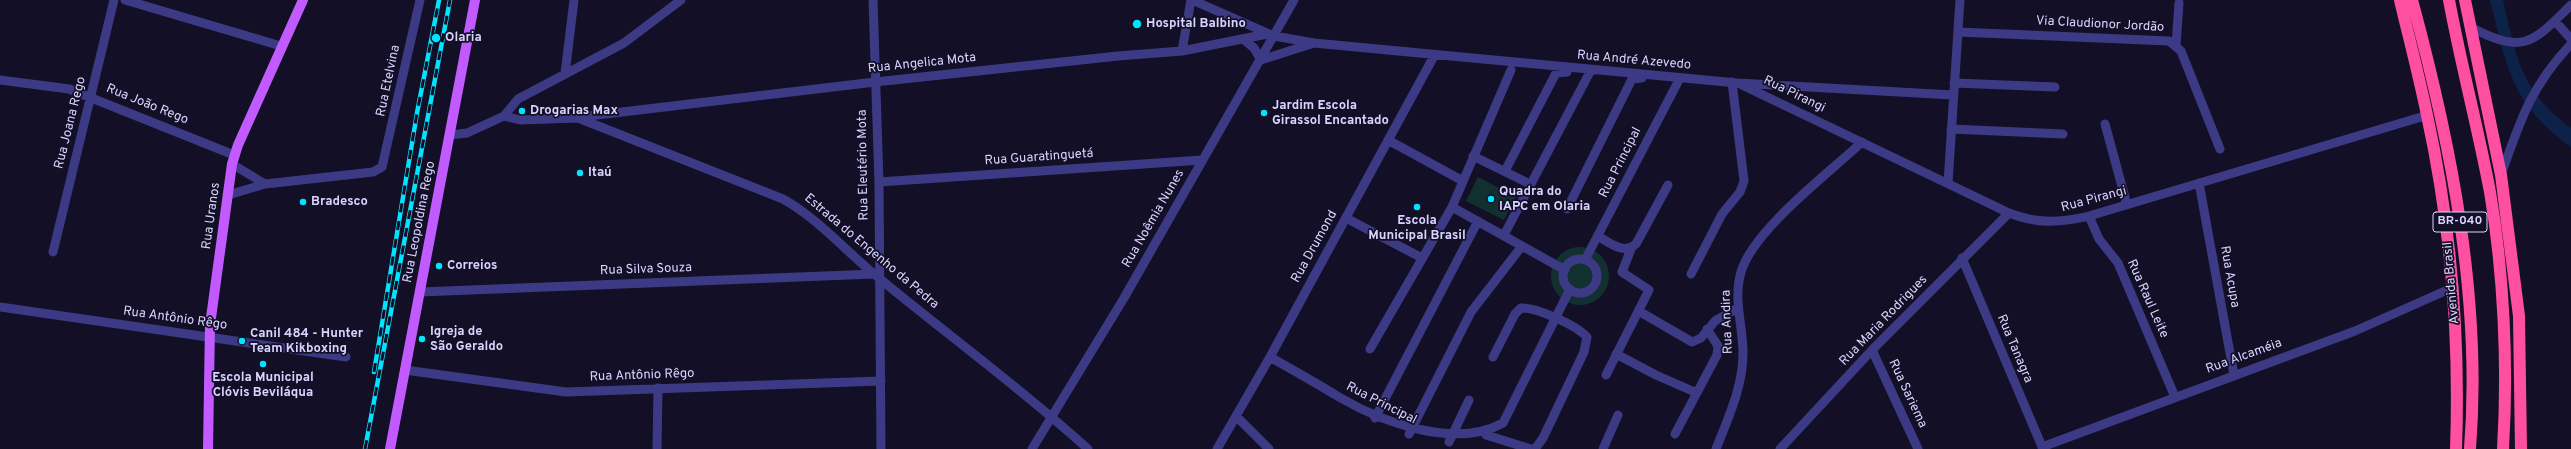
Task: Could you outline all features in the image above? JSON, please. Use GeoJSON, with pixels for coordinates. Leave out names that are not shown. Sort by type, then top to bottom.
{"type":"FeatureCollection","features":[{"type":"Feature","properties":{"kind":"highway","name":"Avenida Brasil"},"geometry":{"type":"LineString","coordinates":[[2400,0],[2428,115],[2454,287],[2456,449]]}},
{"type":"Feature","properties":{"kind":"highway","name":"Avenida Brasil"},"geometry":{"type":"LineString","coordinates":[[2412,0],[2437,98],[2460,218],[2471,349],[2473,408],[2470,449]]}},
{"type":"Feature","properties":{"kind":"highway","name":"BR-040"},"geometry":{"type":"LineString","coordinates":[[2449,0],[2484,166],[2496,235],[2500,276],[2503,345],[2503,449]]}},
{"type":"Feature","properties":{"kind":"highway"},"geometry":{"type":"LineString","coordinates":[[2465,0],[2501,175],[2519,316],[2521,449]]}},
{"type":"Feature","properties":{"kind":"highway"},"geometry":{"type":"LineString","coordinates":[[2454,287],[2462,333],[2464,449]]}},
{"type":"Feature","properties":{"kind":"main road","name":"Rua Uranos"},"geometry":{"type":"LineString","coordinates":[[208,449],[209,337],[233,159],[303,0]]}},
{"type":"Feature","properties":{"kind":"main road","name":"Rua Leopoldina Rego"},"geometry":{"type":"LineString","coordinates":[[390,449],[475,0]]}},
{"type":"Feature","properties":{"kind":"street","name":"Rua Joana Rego"},"geometry":{"type":"LineString","coordinates":[[53,252],[114,0]]}},
{"type":"Feature","properties":{"kind":"street"},"geometry":{"type":"LineString","coordinates":[[125,0],[157,5],[282,46]]}},
{"type":"Feature","properties":{"kind":"street","name":"Rua Etelvina"},"geometry":{"type":"LineString","coordinates":[[265,184],[374,172],[382,167],[420,0]]}},
{"type":"Feature","properties":{"kind":"street"},"geometry":{"type":"LineString","coordinates":[[565,74],[574,0]]}},
{"type":"Feature","properties":{"kind":"street"},"geometry":{"type":"LineString","coordinates":[[450,135],[468,133],[504,116],[518,99],[624,43],[680,0]]}},
{"type":"Feature","properties":{"kind":"street","name":"Rua Eleutério Mota"},"geometry":{"type":"LineString","coordinates":[[873,0],[878,182],[876,276],[881,381],[881,449]]}},
{"type":"Feature","properties":{"kind":"street"},"geometry":{"type":"LineString","coordinates":[[1182,51],[1191,0],[1271,35]]}},
{"type":"Feature","properties":{"kind":"street","name":"Rua Noêmia Nunes"},"geometry":{"type":"LineString","coordinates":[[1032,449],[1053,418],[1261,60],[1271,35],[1294,0]]}},
{"type":"Feature","properties":{"kind":"street"},"geometry":{"type":"LineString","coordinates":[[1948,182],[1960,0]]}},
{"type":"Feature","properties":{"kind":"street"},"geometry":{"type":"LineString","coordinates":[[2176,45],[2179,3]]}},
{"type":"Feature","properties":{"kind":"street"},"geometry":{"type":"LineString","coordinates":[[2470,27],[2496,40],[2516,43],[2526,42],[2555,21],[2571,5]]}},
{"type":"Feature","properties":{"kind":"street"},"geometry":{"type":"LineString","coordinates":[[2555,21],[2571,39]]}},
{"type":"Feature","properties":{"kind":"street","name":"Via Claudionor Jordão"},"geometry":{"type":"LineString","coordinates":[[1958,32],[2162,40],[2176,45],[2181,52],[2220,149]]}},
{"type":"Feature","properties":{"kind":"street","name":"Rua Angelica Mota"},"geometry":{"type":"LineString","coordinates":[[578,118],[875,82],[1118,56],[1182,51],[1271,35]]}},
{"type":"Feature","properties":{"kind":"street","name":"Rua André Azevedo"},"geometry":{"type":"LineString","coordinates":[[1271,35],[1314,43],[1590,73],[1678,80],[1953,95]]}},
{"type":"Feature","properties":{"kind":"street"},"geometry":{"type":"LineString","coordinates":[[1243,39],[1254,48],[1261,60]]}},
{"type":"Feature","properties":{"kind":"street","name":"Rua André Azevedo"},"geometry":{"type":"LineString","coordinates":[[1261,60],[1314,43]]}},
{"type":"Feature","properties":{"kind":"street"},"geometry":{"type":"LineString","coordinates":[[2501,175],[2526,106],[2539,82],[2550,67],[2571,44]]}},
{"type":"Feature","properties":{"kind":"street","name":"Rua Drumond"},"geometry":{"type":"LineString","coordinates":[[1217,449],[1270,357],[1434,56]]}},
{"type":"Feature","properties":{"kind":"street"},"geometry":{"type":"LineString","coordinates":[[1370,349],[1452,207],[1511,70]]}},
{"type":"Feature","properties":{"kind":"street"},"geometry":{"type":"LineString","coordinates":[[1504,235],[1590,73],[1561,70],[1556,73],[1505,171]]}},
{"type":"Feature","properties":{"kind":"street"},"geometry":{"type":"LineString","coordinates":[[1567,209],[1632,79],[1637,77],[1678,80]]}},
{"type":"Feature","properties":{"kind":"street","name":"Rua João Rego"},"geometry":{"type":"LineString","coordinates":[[0,80],[55,86],[90,96],[233,159],[265,184]]}},
{"type":"Feature","properties":{"kind":"street","name":"Rua Principal"},"geometry":{"type":"LineString","coordinates":[[1585,260],[1678,80]]}},
{"type":"Feature","properties":{"kind":"street"},"geometry":{"type":"LineString","coordinates":[[1691,274],[1722,214],[1740,192],[1744,181],[1735,83]]}},
{"type":"Feature","properties":{"kind":"street","name":"Rua Pirangi"},"geometry":{"type":"LineString","coordinates":[[1735,83],[1948,182],[2009,213],[2023,218],[2051,223],[2089,216],[2428,115]]}},
{"type":"Feature","properties":{"kind":"street"},"geometry":{"type":"LineString","coordinates":[[1954,83],[2055,88]]}},
{"type":"Feature","properties":{"kind":"street","name":"Estrada do Engenho da Pedra"},"geometry":{"type":"LineString","coordinates":[[504,116],[520,120],[578,118],[782,199],[797,207],[876,276],[1053,418],[1088,449]]}},
{"type":"Feature","properties":{"kind":"street"},"geometry":{"type":"LineString","coordinates":[[2106,124],[2127,204]]}},
{"type":"Feature","properties":{"kind":"street"},"geometry":{"type":"LineString","coordinates":[[1951,129],[2063,134]]}},
{"type":"Feature","properties":{"kind":"street"},"geometry":{"type":"LineString","coordinates":[[1388,140],[1463,181]]}},
{"type":"Feature","properties":{"kind":"street","name":"Rua Andira"},"geometry":{"type":"LineString","coordinates":[[1716,449],[1742,375],[1743,353],[1738,308],[1741,272],[1756,245],[1784,213],[1862,142]]}},
{"type":"Feature","properties":{"kind":"street"},"geometry":{"type":"LineString","coordinates":[[1473,156],[1530,184]]}},
{"type":"Feature","properties":{"kind":"street","name":"Rua Guaratinguetá"},"geometry":{"type":"LineString","coordinates":[[878,182],[1202,160]]}},
{"type":"Feature","properties":{"kind":"street","name":"Rua Acupa"},"geometry":{"type":"LineString","coordinates":[[2199,183],[2234,375]]}},
{"type":"Feature","properties":{"kind":"street"},"geometry":{"type":"LineString","coordinates":[[228,195],[265,184]]}},
{"type":"Feature","properties":{"kind":"street"},"geometry":{"type":"LineString","coordinates":[[1606,375],[1649,290],[1622,272],[1630,249],[1636,244],[1668,185]]}},
{"type":"Feature","properties":{"kind":"street"},"geometry":{"type":"LineString","coordinates":[[1452,207],[1565,270]]}},
{"type":"Feature","properties":{"kind":"street","name":"Rua Maria Rodrigues"},"geometry":{"type":"LineString","coordinates":[[1780,449],[1872,350],[1962,258],[2009,213]]}},
{"type":"Feature","properties":{"kind":"street","name":"Rua Raul Leite"},"geometry":{"type":"LineString","coordinates":[[2089,216],[2099,239],[2118,263],[2175,397]]}},
{"type":"Feature","properties":{"kind":"street"},"geometry":{"type":"LineString","coordinates":[[1346,218],[1422,258]]}},
{"type":"Feature","properties":{"kind":"street"},"geometry":{"type":"LineString","coordinates":[[1375,418],[1478,221]]}},
{"type":"Feature","properties":{"kind":"street"},"geometry":{"type":"LineString","coordinates":[[1598,236],[1623,250],[1630,249]]}},
{"type":"Feature","properties":{"kind":"street"},"geometry":{"type":"LineString","coordinates":[[1410,434],[1471,312],[1522,246]]}},
{"type":"Feature","properties":{"kind":"street","name":"Rua Tanagra"},"geometry":{"type":"LineString","coordinates":[[1962,258],[2042,448]]}},
{"type":"Feature","properties":{"kind":"street"},"geometry":{"type":"LineString","coordinates":[[1585,260],[1594,267],[1597,278],[1596,284],[1585,292],[1578,292],[1570,289],[1565,281],[1565,270],[1572,261],[1585,260]]}},
{"type":"Feature","properties":{"kind":"street","name":"Rua Silva Souza"},"geometry":{"type":"LineString","coordinates":[[420,292],[876,276]]}},
{"type":"Feature","properties":{"kind":"street","name":"Rua Alcaméia"},"geometry":{"type":"LineString","coordinates":[[2042,448],[2175,397],[2355,331],[2454,287]]}},
{"type":"Feature","properties":{"kind":"street","name":"Rua Principal"},"geometry":{"type":"LineString","coordinates":[[1270,357],[1375,418],[1410,434],[1449,442],[1470,440],[1495,431],[1510,413],[1570,289]]}},
{"type":"Feature","properties":{"kind":"street","name":"Rua Antônio Rêgo"},"geometry":{"type":"LineString","coordinates":[[0,307],[346,357]]}},
{"type":"Feature","properties":{"kind":"street"},"geometry":{"type":"LineString","coordinates":[[1493,357],[1515,314],[1521,308],[1530,308],[1555,318],[1584,334],[1586,341],[1584,352],[1544,438],[1535,449]]}},
{"type":"Feature","properties":{"kind":"street"},"geometry":{"type":"LineString","coordinates":[[1642,313],[1692,342],[1700,338],[1707,329],[1723,316],[1738,308]]}},
{"type":"Feature","properties":{"kind":"street"},"geometry":{"type":"LineString","coordinates":[[1675,434],[1718,351],[1716,342],[1707,329]]}},
{"type":"Feature","properties":{"kind":"street","name":"Rua Sariema"},"geometry":{"type":"LineString","coordinates":[[1872,350],[1918,449]]}},
{"type":"Feature","properties":{"kind":"street"},"geometry":{"type":"LineString","coordinates":[[1616,354],[1656,375],[1697,393]]}},
{"type":"Feature","properties":{"kind":"street","name":"Rua Antônio Rêgo"},"geometry":{"type":"LineString","coordinates":[[405,370],[566,392],[881,381]]}},
{"type":"Feature","properties":{"kind":"street"},"geometry":{"type":"LineString","coordinates":[[657,449],[658,388]]}},
{"type":"Feature","properties":{"kind":"street"},"geometry":{"type":"LineString","coordinates":[[1449,442],[1469,400]]}},
{"type":"Feature","properties":{"kind":"street"},"geometry":{"type":"LineString","coordinates":[[1603,449],[1618,415]]}},
{"type":"Feature","properties":{"kind":"street"},"geometry":{"type":"LineString","coordinates":[[1236,416],[1269,449]]}},
{"type":"Feature","properties":{"kind":"street"},"geometry":{"type":"LineString","coordinates":[[1486,435],[1531,449]]}},
{"type":"Feature","properties":{"kind":"green space","name":"Quadra do IAPC em Olaria"},"geometry":{"type":"Polygon","coordinates":[[[1478,177],[1516,197],[1504,220],[1466,201],[1478,177]]]}},
{"type":"Feature","properties":{"kind":"green space"},"geometry":{"type":"Polygon","coordinates":[[[1574,247],[1586,247],[1601,255],[1609,270],[1609,282],[1601,297],[1586,305],[1574,305],[1559,297],[1551,282],[1551,270],[1559,255],[1574,247]]]}},
{"type":"Feature","properties":{"kind":"water"},"geometry":{"type":"Polygon","coordinates":[[[2490,0],[2503,0],[2512,39],[2523,72],[2541,100],[2554,114],[2571,128],[2571,147],[2551,131],[2535,115],[2523,99],[2507,65],[2490,0]]]}},
{"type":"Feature","properties":{"kind":"railway"},"geometry":{"type":"LineString","coordinates":[[374,372],[417,113],[439,0]]}},
{"type":"Feature","properties":{"kind":"railway"},"geometry":{"type":"LineString","coordinates":[[365,449],[450,0]]}},
{"type":"Feature","properties":{"kind":"place","name":"Hospital Balbino"},"geometry":{"type":"Point","coordinates":[1137,24]}},
{"type":"Feature","properties":{"kind":"place","name":"Olaria"},"geometry":{"type":"Point","coordinates":[436,38]}},
{"type":"Feature","properties":{"kind":"place","name":"Drogarias Max"},"geometry":{"type":"Point","coordinates":[522,111]}},
{"type":"Feature","properties":{"kind":"place","name":"Jardim Escola Girassol Encantado"},"geometry":{"type":"Point","coordinates":[1264,113]}},
{"type":"Feature","properties":{"kind":"place","name":"Itaú"},"geometry":{"type":"Point","coordinates":[580,173]}},
{"type":"Feature","properties":{"kind":"place","name":"Quadra do IAPC em Olaria"},"geometry":{"type":"Point","coordinates":[1491,199]}},
{"type":"Feature","properties":{"kind":"place","name":"Bradesco"},"geometry":{"type":"Point","coordinates":[303,202]}},
{"type":"Feature","properties":{"kind":"place","name":"Escola Municipal Brasil"},"geometry":{"type":"Point","coordinates":[1417,207]}},
{"type":"Feature","properties":{"kind":"place","name":"Correios"},"geometry":{"type":"Point","coordinates":[439,266]}},
{"type":"Feature","properties":{"kind":"place","name":"Igreja de São Geraldo"},"geometry":{"type":"Point","coordinates":[422,339]}},
{"type":"Feature","properties":{"kind":"place","name":"Canil 484 - Hunter Team Kikboxing"},"geometry":{"type":"Point","coordinates":[242,341]}},
{"type":"Feature","properties":{"kind":"place","name":"Escola Municipal Clóvis Beviláqua"},"geometry":{"type":"Point","coordinates":[263,364]}}]}
